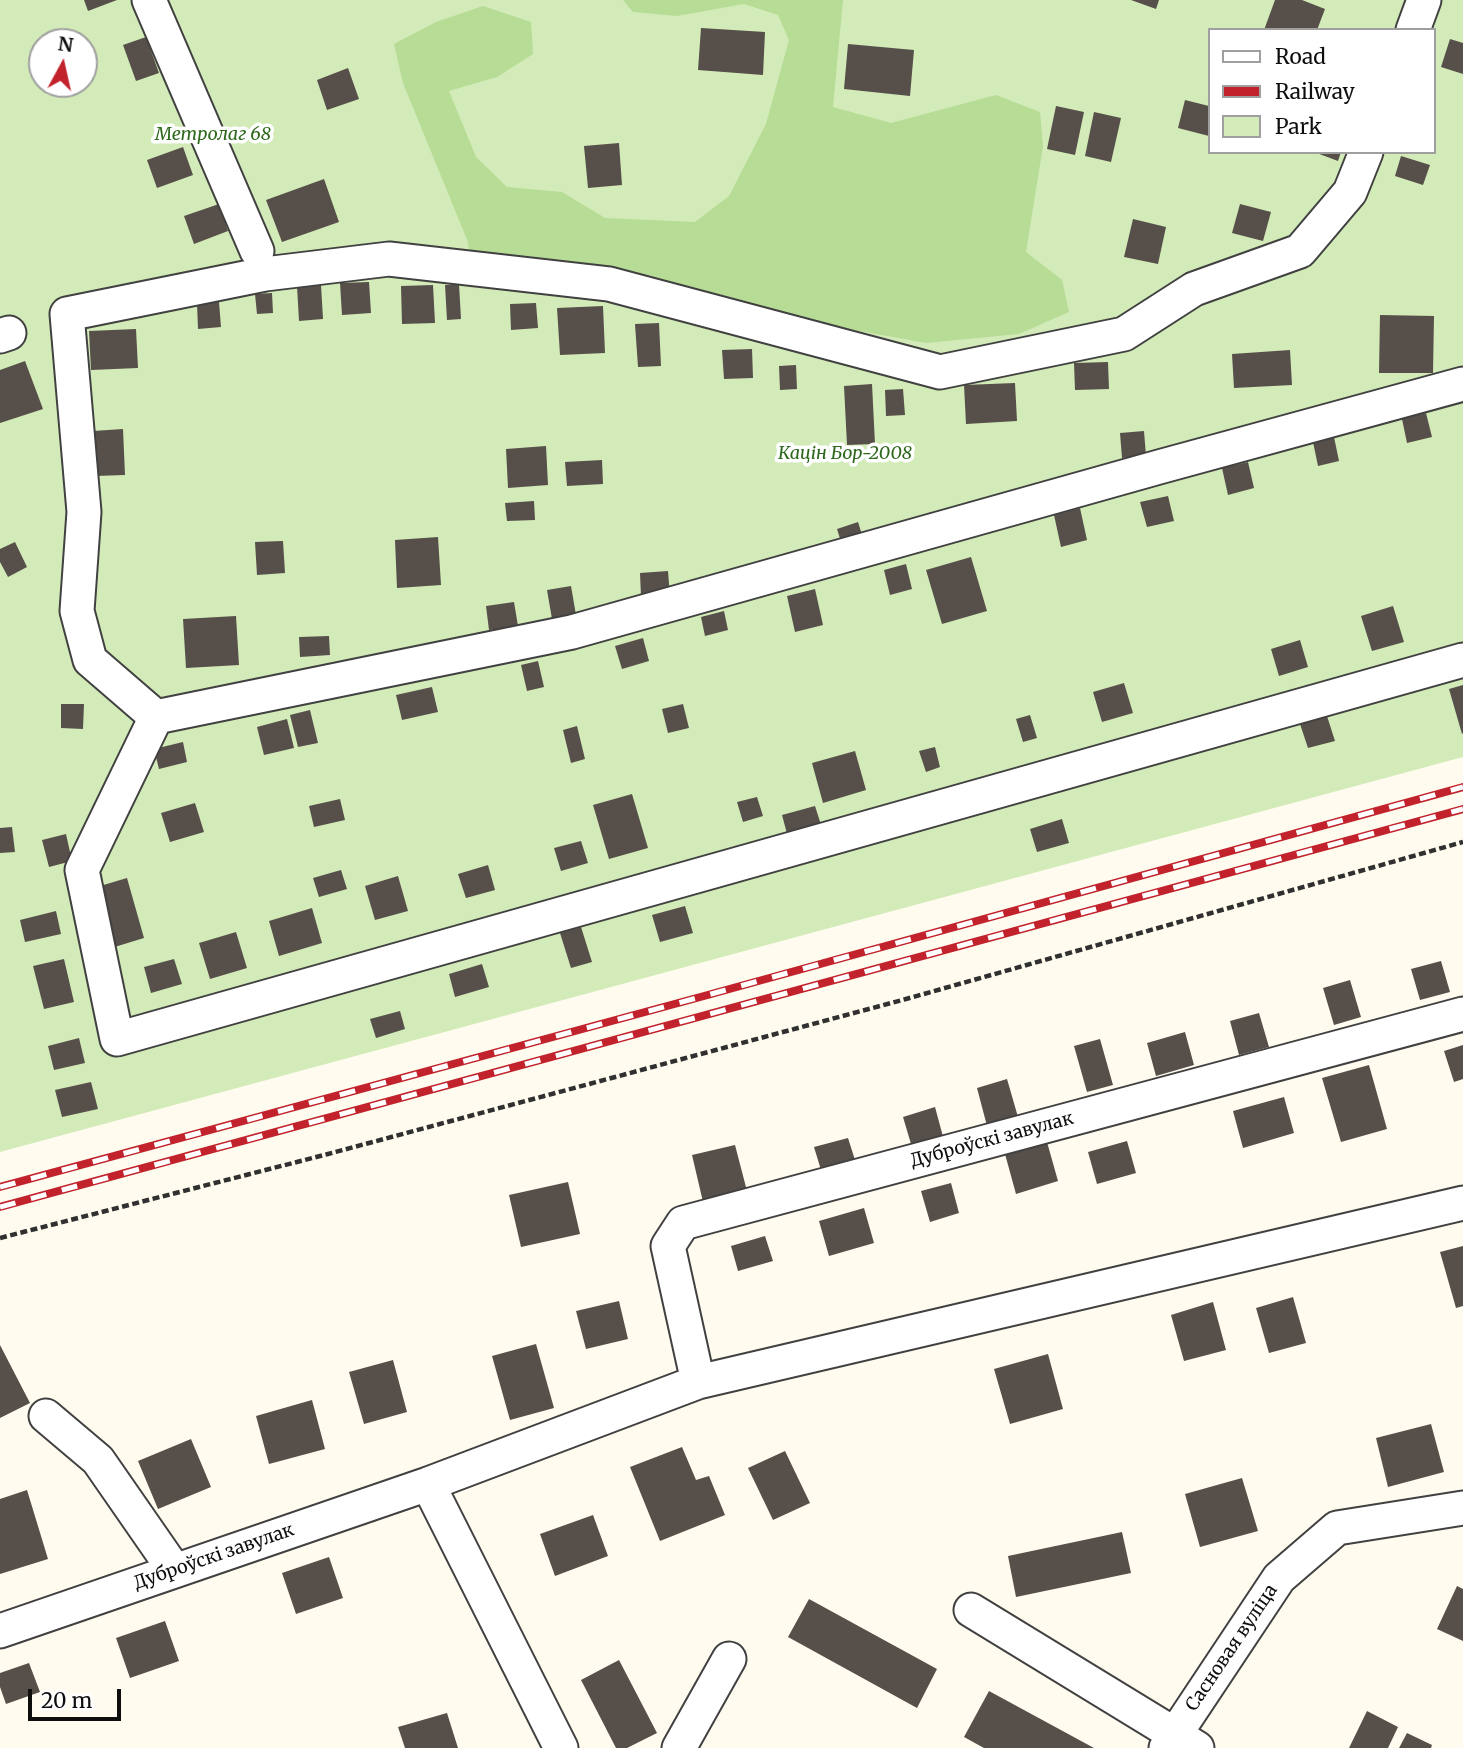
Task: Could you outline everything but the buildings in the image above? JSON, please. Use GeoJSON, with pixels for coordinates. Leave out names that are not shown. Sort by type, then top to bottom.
{"type":"FeatureCollection","features":[{"type":"Feature","properties":{"kind":"street"},"geometry":{"type":"LineString","coordinates":[[149,0],[257,251]]}},
{"type":"Feature","properties":{"kind":"street"},"geometry":{"type":"LineString","coordinates":[[1414,28],[1424,0]]}},
{"type":"Feature","properties":{"kind":"street"},"geometry":{"type":"LineString","coordinates":[[156,717],[90,660],[77,611],[84,512],[66,314],[265,274],[388,259],[610,284],[940,372],[1125,334],[1194,289],[1300,251],[1350,192],[1365,154]]}},
{"type":"Feature","properties":{"kind":"street"},"geometry":{"type":"LineString","coordinates":[[156,717],[572,632],[1463,384]]}},
{"type":"Feature","properties":{"kind":"street"},"geometry":{"type":"LineString","coordinates":[[156,717],[82,870],[117,1039],[1463,660]]}},
{"type":"Feature","properties":{"kind":"street","name":"Дуброўскі завулак"},"geometry":{"type":"LineString","coordinates":[[698,1382],[668,1246],[683,1223],[1463,1014]]}},
{"type":"Feature","properties":{"kind":"street","name":"Дуброўскі завулак"},"geometry":{"type":"LineString","coordinates":[[0,1631],[428,1484],[698,1382],[1463,1203]]}},
{"type":"Feature","properties":{"kind":"street"},"geometry":{"type":"LineString","coordinates":[[46,1416],[98,1460],[175,1571]]}},
{"type":"Feature","properties":{"kind":"street"},"geometry":{"type":"LineString","coordinates":[[428,1484],[561,1748]]}},
{"type":"Feature","properties":{"kind":"street","name":"Сасновая вуліца"},"geometry":{"type":"LineString","coordinates":[[1179,1744],[1279,1578],[1338,1528],[1463,1508]]}},
{"type":"Feature","properties":{"kind":"street"},"geometry":{"type":"LineString","coordinates":[[971,1609],[1179,1744]]}},
{"type":"Feature","properties":{"kind":"street"},"geometry":{"type":"LineString","coordinates":[[679,1748],[729,1659]]}},
{"type":"Feature","properties":{"kind":"path"},"geometry":{"type":"LineString","coordinates":[[0,1238],[328,1154],[892,1002],[1463,842]]}},
{"type":"Feature","properties":{"kind":"green space","name":"Кацін Бор-2008"},"geometry":{"type":"Polygon","coordinates":[[[0,0],[1463,0],[1463,757],[0,1152],[0,0]]]}},
{"type":"Feature","properties":{"kind":"green space"},"geometry":{"type":"Polygon","coordinates":[[[623,0],[843,0],[833,107],[891,123],[996,95],[1040,112],[1043,146],[1026,252],[1062,280],[1069,312],[1019,334],[926,343],[470,261],[468,242],[403,83],[394,44],[436,22],[483,6],[531,22],[533,54],[497,77],[449,91],[476,157],[507,187],[562,192],[605,218],[695,222],[729,196],[766,124],[789,40],[778,15],[744,4],[677,16],[633,12],[623,0]]]}},
{"type":"Feature","properties":{"kind":"railway"},"geometry":{"type":"LineString","coordinates":[[0,1187],[1463,787]]}},
{"type":"Feature","properties":{"kind":"railway"},"geometry":{"type":"LineString","coordinates":[[0,1207],[1463,809]]}},
{"type":"Feature","properties":{"kind":"park label","name":"Метролаг 68"},"geometry":{"type":"Point","coordinates":[213,135]}}]}
